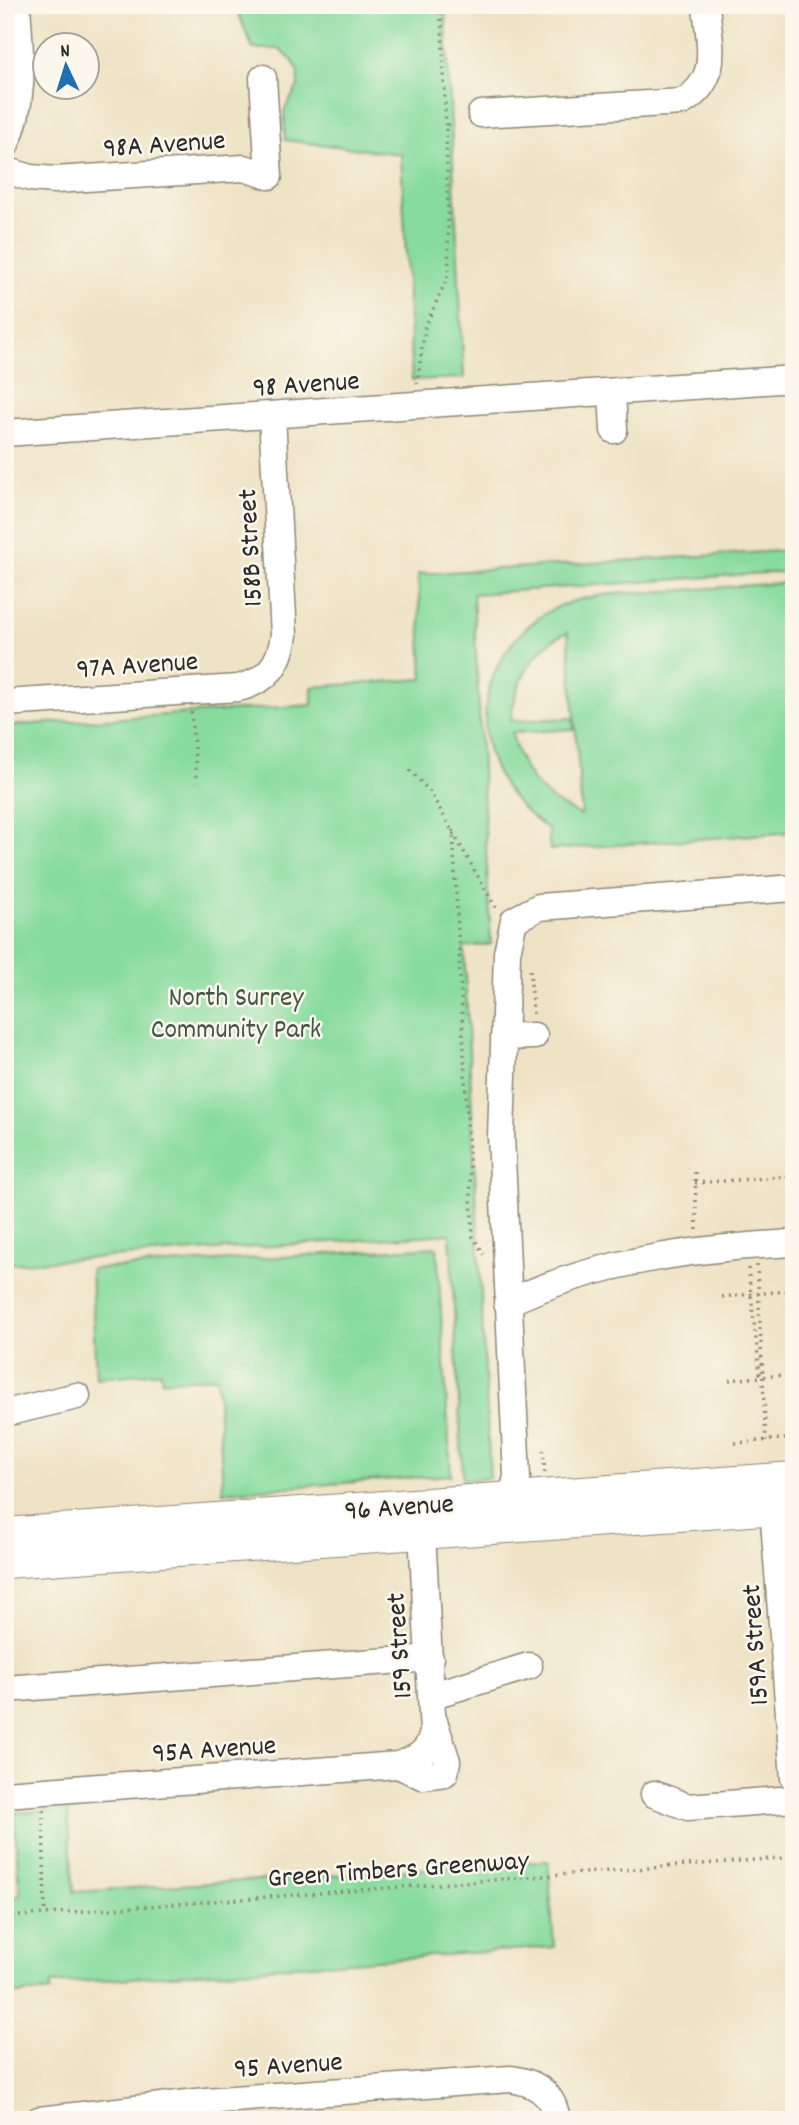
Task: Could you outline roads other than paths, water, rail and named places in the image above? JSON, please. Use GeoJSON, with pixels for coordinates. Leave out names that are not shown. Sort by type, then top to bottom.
{"type":"FeatureCollection","features":[{"type":"Feature","properties":{"kind":"main road","name":"96 Avenue"},"geometry":{"type":"LineString","coordinates":[[5,1534],[794,1478]]}},
{"type":"Feature","properties":{"kind":"main road","name":"96 Avenue"},"geometry":{"type":"LineString","coordinates":[[5,1562],[784,1508]]}},
{"type":"Feature","properties":{"kind":"street"},"geometry":{"type":"LineString","coordinates":[[5,146],[17,117],[22,93],[17,5]]}},
{"type":"Feature","properties":{"kind":"street"},"geometry":{"type":"LineString","coordinates":[[481,114],[682,102],[696,94],[706,81],[710,63],[706,5]]}},
{"type":"Feature","properties":{"kind":"street","name":"98A Avenue"},"geometry":{"type":"LineString","coordinates":[[5,170],[31,178],[55,180],[244,169],[269,176],[263,78]]}},
{"type":"Feature","properties":{"kind":"street","name":"98 Avenue"},"geometry":{"type":"LineString","coordinates":[[5,433],[794,379]]}},
{"type":"Feature","properties":{"kind":"street"},"geometry":{"type":"LineString","coordinates":[[612,391],[614,430]]}},
{"type":"Feature","properties":{"kind":"street","name":"158B Street"},"geometry":{"type":"LineString","coordinates":[[270,673],[279,658],[284,635],[272,416]]}},
{"type":"Feature","properties":{"kind":"street","name":"97A Avenue"},"geometry":{"type":"LineString","coordinates":[[5,703],[238,688],[256,683],[270,673]]}},
{"type":"Feature","properties":{"kind":"street"},"geometry":{"type":"LineString","coordinates":[[454,1531],[494,1516],[512,1496],[517,1477],[501,1137],[508,936],[514,920],[524,912],[539,907],[794,888]]}},
{"type":"Feature","properties":{"kind":"street"},"geometry":{"type":"LineString","coordinates":[[504,1037],[534,1037]]}},
{"type":"Feature","properties":{"kind":"street"},"geometry":{"type":"LineString","coordinates":[[507,1303],[550,1284],[638,1261],[710,1249],[794,1243]]}},
{"type":"Feature","properties":{"kind":"street"},"geometry":{"type":"LineString","coordinates":[[5,1413],[77,1396]]}},
{"type":"Feature","properties":{"kind":"street","name":"159A Street"},"geometry":{"type":"LineString","coordinates":[[784,1508],[794,1778]]}},
{"type":"Feature","properties":{"kind":"street","name":"159 Street"},"geometry":{"type":"LineString","coordinates":[[422,1533],[433,1707],[431,1744],[424,1752]]}},
{"type":"Feature","properties":{"kind":"street"},"geometry":{"type":"LineString","coordinates":[[5,1689],[430,1658]]}},
{"type":"Feature","properties":{"kind":"street"},"geometry":{"type":"LineString","coordinates":[[398,1765],[422,1776],[445,1773],[447,1761],[433,1707],[529,1666]]}},
{"type":"Feature","properties":{"kind":"street","name":"95A Avenue"},"geometry":{"type":"LineString","coordinates":[[5,1794],[398,1765],[424,1752]]}},
{"type":"Feature","properties":{"kind":"street"},"geometry":{"type":"LineString","coordinates":[[654,1794],[688,1807],[794,1799]]}},
{"type":"Feature","properties":{"kind":"street","name":"95 Avenue"},"geometry":{"type":"LineString","coordinates":[[39,2120],[180,2112],[510,2079],[526,2081],[541,2089],[552,2100],[557,2120]]}},
{"type":"Feature","properties":{"kind":"park label","name":"North Surrey Community Park"},"geometry":{"type":"Point","coordinates":[236,1011]}}]}
